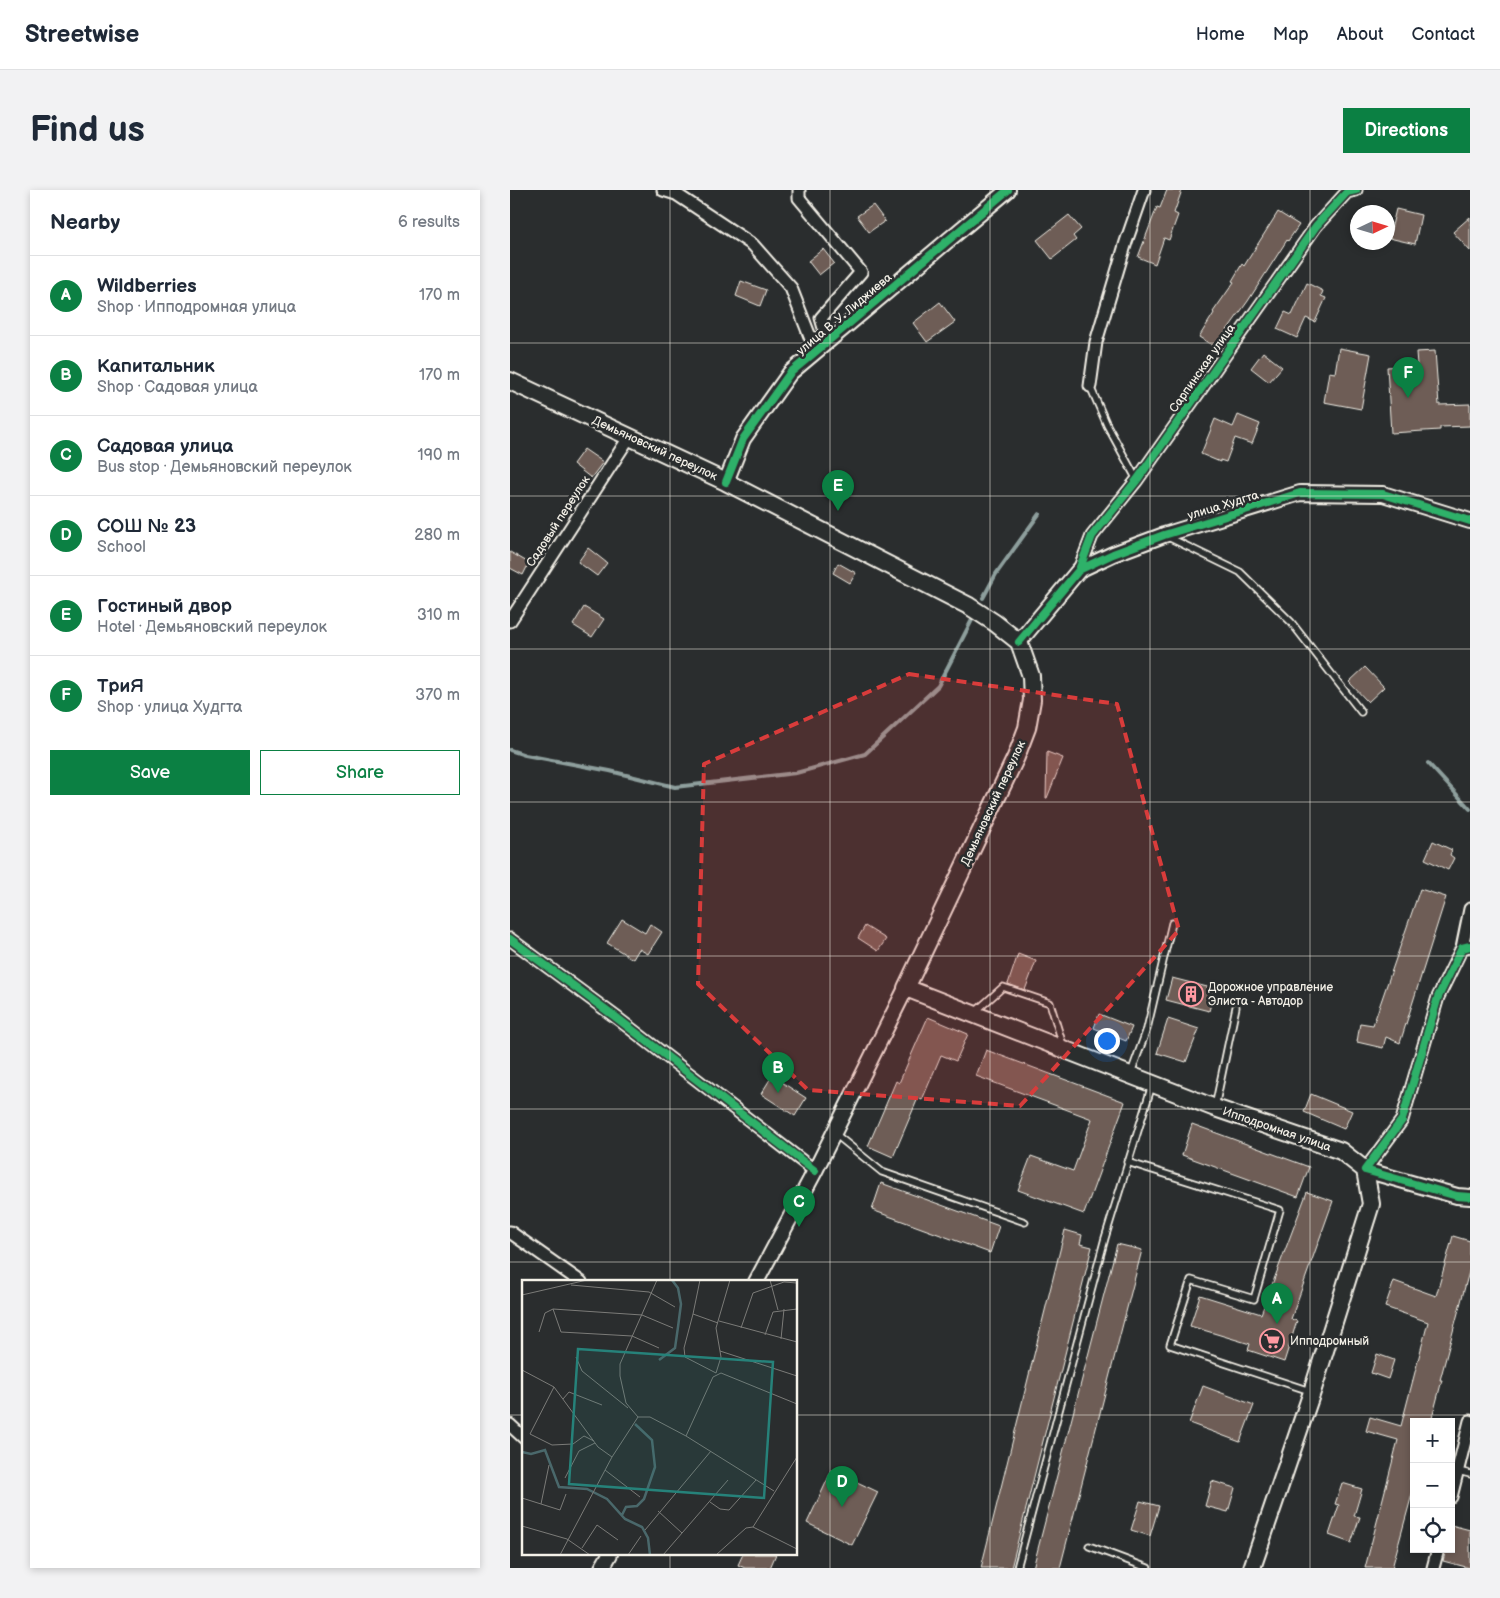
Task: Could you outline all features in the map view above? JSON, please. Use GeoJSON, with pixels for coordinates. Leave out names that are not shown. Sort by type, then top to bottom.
{"type":"FeatureCollection","features":[{"type":"Feature","properties":{"kind":"main road","name":"Демьяновский переулок"},"geometry":{"type":"LineString","coordinates":[[510,381],[726,482],[969,606],[1019,642],[1032,676],[1032,700],[1027,728],[1016,757],[906,988]]}},
{"type":"Feature","properties":{"kind":"main road","name":"Ипподромная улица"},"geometry":{"type":"LineString","coordinates":[[906,988],[1215,1108],[1341,1151],[1365,1170]]}},
{"type":"Feature","properties":{"kind":"main road"},"geometry":{"type":"LineString","coordinates":[[1252,1568],[1312,1392],[1371,1204],[1365,1170]]}},
{"type":"Feature","properties":{"kind":"street"},"geometry":{"type":"LineString","coordinates":[[664,190],[676,194],[753,245],[791,288],[816,352]]}},
{"type":"Feature","properties":{"kind":"street"},"geometry":{"type":"LineString","coordinates":[[800,190],[798,198],[861,272],[821,318],[828,342]]}},
{"type":"Feature","properties":{"kind":"street","name":"улица В. У. Лиджиева"},"geometry":{"type":"LineString","coordinates":[[726,482],[743,439],[790,373],[1008,190]]}},
{"type":"Feature","properties":{"kind":"street"},"geometry":{"type":"LineString","coordinates":[[1090,386],[1096,342],[1126,242],[1144,190]]}},
{"type":"Feature","properties":{"kind":"street","name":"Сарпинская улица"},"geometry":{"type":"LineString","coordinates":[[1080,570],[1092,536],[1138,480],[1316,226],[1347,192],[1356,190]]}},
{"type":"Feature","properties":{"kind":"street","name":"Садовый переулок"},"geometry":{"type":"LineString","coordinates":[[510,621],[630,436]]}},
{"type":"Feature","properties":{"kind":"street","name":"улица Худгта"},"geometry":{"type":"LineString","coordinates":[[1019,642],[1080,570],[1113,554],[1164,535],[1300,493],[1382,494],[1470,521]]}},
{"type":"Feature","properties":{"kind":"street"},"geometry":{"type":"LineString","coordinates":[[1470,909],[1466,947],[1438,997],[1402,1120],[1365,1170],[1457,1196],[1470,1196]]}},
{"type":"Feature","properties":{"kind":"street"},"geometry":{"type":"LineString","coordinates":[[510,939],[815,1171]]}},
{"type":"Feature","properties":{"kind":"street","name":"Демьяновский переулок"},"geometry":{"type":"LineString","coordinates":[[757,1280],[815,1171],[906,988]]}},
{"type":"Feature","properties":{"kind":"street"},"geometry":{"type":"LineString","coordinates":[[510,1232],[578,1280]]}},
{"type":"Feature","properties":{"kind":"street"},"geometry":{"type":"LineString","coordinates":[[1455,1482],[1470,1424]]}},
{"type":"Feature","properties":{"kind":"street"},"geometry":{"type":"LineString","coordinates":[[510,1425],[522,1436]]}},
{"type":"Feature","properties":{"kind":"street"},"geometry":{"type":"LineString","coordinates":[[1433,1568],[1437,1553]]}},
{"type":"Feature","properties":{"kind":"street"},"geometry":{"type":"LineString","coordinates":[[602,1568],[609,1556]]}},
{"type":"Feature","properties":{"kind":"lane"},"geometry":{"type":"LineString","coordinates":[[1090,386],[1107,425],[1138,480]]}},
{"type":"Feature","properties":{"kind":"lane"},"geometry":{"type":"LineString","coordinates":[[1164,535],[1240,572],[1291,622],[1361,712]]}},
{"type":"Feature","properties":{"kind":"lane"},"geometry":{"type":"LineString","coordinates":[[1130,1075],[1147,1029],[1172,923]]}},
{"type":"Feature","properties":{"kind":"lane"},"geometry":{"type":"LineString","coordinates":[[973,1014],[1003,987],[1050,1003],[1064,1049]]}},
{"type":"Feature","properties":{"kind":"lane"},"geometry":{"type":"LineString","coordinates":[[1215,1108],[1236,1007]]}},
{"type":"Feature","properties":{"kind":"lane"},"geometry":{"type":"LineString","coordinates":[[1017,1568],[1104,1238],[1153,1083]]}},
{"type":"Feature","properties":{"kind":"lane"},"geometry":{"type":"LineString","coordinates":[[834,1132],[882,1172],[1025,1222]]}},
{"type":"Feature","properties":{"kind":"lane"},"geometry":{"type":"LineString","coordinates":[[1127,1162],[1280,1210],[1254,1299],[1191,1280],[1170,1345],[1312,1392]]}},
{"type":"Feature","properties":{"kind":"lane"},"geometry":{"type":"LineString","coordinates":[[1458,1471],[1470,1474]]}},
{"type":"Feature","properties":{"kind":"lane"},"geometry":{"type":"LineString","coordinates":[[1089,1546],[1148,1568]]}},
{"type":"Feature","properties":{"kind":"highlighted area"},"geometry":{"type":"Polygon","coordinates":[[[909,674],[1117,704],[1179,930],[1020,1106],[808,1090],[698,984],[704,764],[909,674]]]}},
{"type":"Feature","properties":{"kind":"building"},"geometry":{"type":"Polygon","coordinates":[[[1167,190],[1182,190],[1174,213],[1178,215],[1169,240],[1164,238],[1155,264],[1138,257],[1157,207],[1160,208],[1167,190]]]}},
{"type":"Feature","properties":{"kind":"building"},"geometry":{"type":"Polygon","coordinates":[[[873,205],[885,221],[869,232],[857,216],[873,205]]]}},
{"type":"Feature","properties":{"kind":"building"},"geometry":{"type":"Polygon","coordinates":[[[1396,209],[1421,215],[1415,244],[1395,239],[1396,209]]]}},
{"type":"Feature","properties":{"kind":"building"},"geometry":{"type":"Polygon","coordinates":[[[1278,212],[1299,225],[1215,347],[1199,337],[1213,312],[1234,282],[1232,281],[1242,264],[1244,266],[1278,212]]]}},
{"type":"Feature","properties":{"kind":"building"},"geometry":{"type":"Polygon","coordinates":[[[1069,215],[1081,229],[1073,236],[1076,240],[1052,259],[1037,240],[1069,215]]]}},
{"type":"Feature","properties":{"kind":"building"},"geometry":{"type":"Polygon","coordinates":[[[1470,217],[1470,251],[1453,232],[1470,217]]]}},
{"type":"Feature","properties":{"kind":"building"},"geometry":{"type":"Polygon","coordinates":[[[823,249],[834,263],[819,275],[808,261],[823,249]]]}},
{"type":"Feature","properties":{"kind":"building"},"geometry":{"type":"Polygon","coordinates":[[[741,281],[766,290],[760,306],[736,296],[741,281]]]}},
{"type":"Feature","properties":{"kind":"building"},"geometry":{"type":"Polygon","coordinates":[[[1307,283],[1323,291],[1321,296],[1326,298],[1315,322],[1306,318],[1297,338],[1277,329],[1285,312],[1292,315],[1307,283]]]}},
{"type":"Feature","properties":{"kind":"building"},"geometry":{"type":"Polygon","coordinates":[[[940,302],[955,322],[927,342],[913,323],[940,302]]]}},
{"type":"Feature","properties":{"kind":"building"},"geometry":{"type":"Polygon","coordinates":[[[1339,348],[1371,354],[1361,409],[1324,402],[1329,372],[1335,373],[1339,348]]]}},
{"type":"Feature","properties":{"kind":"building"},"geometry":{"type":"Polygon","coordinates":[[[1435,351],[1439,405],[1470,404],[1470,426],[1440,427],[1440,430],[1391,433],[1387,367],[1417,365],[1416,352],[1435,351]]]}},
{"type":"Feature","properties":{"kind":"building"},"geometry":{"type":"Polygon","coordinates":[[[1263,352],[1282,367],[1269,382],[1251,368],[1263,352]]]}},
{"type":"Feature","properties":{"kind":"building"},"geometry":{"type":"Polygon","coordinates":[[[1238,415],[1260,424],[1252,444],[1235,438],[1226,462],[1220,460],[1220,462],[1201,454],[1215,419],[1233,427],[1238,415]]]}},
{"type":"Feature","properties":{"kind":"building"},"geometry":{"type":"Polygon","coordinates":[[[584,449],[603,462],[591,478],[573,464],[584,449]]]}},
{"type":"Feature","properties":{"kind":"building"},"geometry":{"type":"Polygon","coordinates":[[[588,548],[607,563],[597,576],[578,562],[588,548]]]}},
{"type":"Feature","properties":{"kind":"building"},"geometry":{"type":"Polygon","coordinates":[[[510,552],[529,563],[523,575],[510,568],[510,552]]]}},
{"type":"Feature","properties":{"kind":"building"},"geometry":{"type":"Polygon","coordinates":[[[838,563],[856,573],[850,583],[833,573],[838,563]]]}},
{"type":"Feature","properties":{"kind":"building"},"geometry":{"type":"Polygon","coordinates":[[[584,607],[604,619],[592,637],[573,625],[584,607]]]}},
{"type":"Feature","properties":{"kind":"building"},"geometry":{"type":"Polygon","coordinates":[[[1365,667],[1384,687],[1368,702],[1349,682],[1365,667]]]}},
{"type":"Feature","properties":{"kind":"building"},"geometry":{"type":"Polygon","coordinates":[[[1047,752],[1063,758],[1046,798],[1047,752]]]}},
{"type":"Feature","properties":{"kind":"building"},"geometry":{"type":"Polygon","coordinates":[[[1433,841],[1452,850],[1450,855],[1454,858],[1448,870],[1425,859],[1433,841]]]}},
{"type":"Feature","properties":{"kind":"building"},"geometry":{"type":"Polygon","coordinates":[[[1420,889],[1446,897],[1400,1043],[1386,1037],[1383,1048],[1357,1042],[1360,1023],[1373,1025],[1420,889]]]}},
{"type":"Feature","properties":{"kind":"building"},"geometry":{"type":"Polygon","coordinates":[[[622,919],[645,933],[650,924],[662,932],[648,954],[639,949],[633,959],[607,943],[622,919]]]}},
{"type":"Feature","properties":{"kind":"building"},"geometry":{"type":"Polygon","coordinates":[[[865,926],[886,939],[878,951],[858,938],[865,926]]]}},
{"type":"Feature","properties":{"kind":"building"},"geometry":{"type":"Polygon","coordinates":[[[1018,954],[1036,961],[1025,990],[1008,984],[1018,954]]]}},
{"type":"Feature","properties":{"kind":"building","name":"Дорожное управление Элиста - Автодор"},"geometry":{"type":"Polygon","coordinates":[[[1172,978],[1215,989],[1209,1011],[1166,1000],[1172,978]]]}},
{"type":"Feature","properties":{"kind":"building"},"geometry":{"type":"Polygon","coordinates":[[[1099,1014],[1132,1027],[1126,1041],[1094,1028],[1099,1014]]]}},
{"type":"Feature","properties":{"kind":"building"},"geometry":{"type":"Polygon","coordinates":[[[928,1017],[968,1034],[956,1061],[941,1055],[922,1100],[918,1098],[893,1157],[868,1146],[896,1081],[899,1083],[928,1017]]]}},
{"type":"Feature","properties":{"kind":"building"},"geometry":{"type":"Polygon","coordinates":[[[1168,1019],[1199,1029],[1186,1062],[1157,1053],[1168,1019]]]}},
{"type":"Feature","properties":{"kind":"building"},"geometry":{"type":"Polygon","coordinates":[[[986,1050],[1125,1102],[1084,1214],[1018,1190],[1031,1156],[1073,1171],[1092,1119],[976,1076],[986,1050]]]}},
{"type":"Feature","properties":{"kind":"building"},"geometry":{"type":"Polygon","coordinates":[[[772,1076],[806,1098],[795,1116],[761,1094],[772,1076]]]}},
{"type":"Feature","properties":{"kind":"building"},"geometry":{"type":"Polygon","coordinates":[[[1311,1094],[1352,1111],[1344,1129],[1304,1112],[1311,1094]]]}},
{"type":"Feature","properties":{"kind":"building"},"geometry":{"type":"Polygon","coordinates":[[[1192,1124],[1309,1167],[1298,1197],[1182,1155],[1192,1124]]]}},
{"type":"Feature","properties":{"kind":"building"},"geometry":{"type":"Polygon","coordinates":[[[881,1183],[999,1226],[990,1253],[872,1210],[881,1183]]]}},
{"type":"Feature","properties":{"kind":"building"},"geometry":{"type":"Polygon","coordinates":[[[1307,1192],[1333,1201],[1291,1319],[1297,1321],[1284,1362],[1248,1350],[1250,1344],[1190,1326],[1200,1295],[1261,1314],[1307,1192]]]}},
{"type":"Feature","properties":{"kind":"building"},"geometry":{"type":"Polygon","coordinates":[[[1065,1230],[1082,1235],[1080,1244],[1092,1247],[1011,1568],[981,1568],[1065,1230]]]}},
{"type":"Feature","properties":{"kind":"building"},"geometry":{"type":"Polygon","coordinates":[[[1453,1236],[1470,1241],[1470,1268],[1440,1380],[1442,1380],[1432,1418],[1410,1418],[1410,1502],[1392,1568],[1365,1568],[1398,1440],[1366,1431],[1370,1417],[1401,1426],[1428,1322],[1385,1307],[1394,1281],[1436,1296],[1453,1236]]]}},
{"type":"Feature","properties":{"kind":"building"},"geometry":{"type":"Polygon","coordinates":[[[1117,1244],[1142,1250],[1060,1568],[1033,1568],[1117,1244]]]}},
{"type":"Feature","properties":{"kind":"building"},"geometry":{"type":"Polygon","coordinates":[[[1377,1354],[1394,1360],[1388,1379],[1371,1373],[1377,1354]]]}},
{"type":"Feature","properties":{"kind":"building"},"geometry":{"type":"Polygon","coordinates":[[[1203,1386],[1254,1405],[1240,1442],[1189,1423],[1203,1386]]]}},
{"type":"Feature","properties":{"kind":"building"},"geometry":{"type":"Polygon","coordinates":[[[832,1470],[878,1492],[852,1545],[807,1523],[832,1470]]]}},
{"type":"Feature","properties":{"kind":"building"},"geometry":{"type":"Polygon","coordinates":[[[1212,1481],[1235,1488],[1228,1512],[1205,1506],[1212,1481]]]}},
{"type":"Feature","properties":{"kind":"building"},"geometry":{"type":"Polygon","coordinates":[[[1342,1483],[1362,1489],[1354,1516],[1360,1517],[1351,1543],[1329,1535],[1339,1505],[1335,1504],[1342,1483]]]}},
{"type":"Feature","properties":{"kind":"building"},"geometry":{"type":"Polygon","coordinates":[[[1140,1501],[1159,1506],[1150,1536],[1131,1530],[1140,1501]]]}},
{"type":"Feature","properties":{"kind":"building"},"geometry":{"type":"Polygon","coordinates":[[[1455,1526],[1470,1530],[1470,1568],[1443,1561],[1445,1553],[1455,1553],[1455,1526]]]}},
{"type":"Feature","properties":{"kind":"building"},"geometry":{"type":"Polygon","coordinates":[[[742,1556],[775,1556],[770,1568],[745,1568],[738,1565],[742,1556]]]}},
{"type":"Feature","properties":{"kind":"waterway"},"geometry":{"type":"LineString","coordinates":[[983,598],[996,574],[1039,514]]}},
{"type":"Feature","properties":{"kind":"waterway"},"geometry":{"type":"LineString","coordinates":[[510,750],[525,755],[610,771],[675,787],[796,773],[865,754],[938,686],[973,618]]}},
{"type":"Feature","properties":{"kind":"waterway"},"geometry":{"type":"LineString","coordinates":[[1428,763],[1470,809]]}},
{"type":"Feature","properties":{"kind":"cycle path"},"geometry":{"type":"LineString","coordinates":[[726,482],[743,439],[790,373],[1008,190]]}},
{"type":"Feature","properties":{"kind":"cycle path"},"geometry":{"type":"LineString","coordinates":[[1079,570],[1092,536],[1137,480],[1316,226],[1347,192],[1356,190]]}},
{"type":"Feature","properties":{"kind":"cycle path"},"geometry":{"type":"LineString","coordinates":[[1019,642],[1079,570],[1113,554],[1164,535],[1300,493],[1383,494],[1470,521]]}},
{"type":"Feature","properties":{"kind":"cycle path"},"geometry":{"type":"LineString","coordinates":[[510,939],[617,1018],[815,1171]]}},
{"type":"Feature","properties":{"kind":"cycle path"},"geometry":{"type":"LineString","coordinates":[[1470,946],[1462,948],[1438,997],[1402,1120],[1365,1170],[1457,1196],[1470,1197]]}},
{"type":"Feature","properties":{"kind":"place","name":"ТриЯ"},"geometry":{"type":"Point","coordinates":[1408,398]}},
{"type":"Feature","properties":{"kind":"place","name":"Гостиный двор"},"geometry":{"type":"Point","coordinates":[838,511]}},
{"type":"Feature","properties":{"kind":"place","name":"Дорожное управление Элиста - Автодор"},"geometry":{"type":"Point","coordinates":[1191,994]}},
{"type":"Feature","properties":{"kind":"place","name":"Капитальник"},"geometry":{"type":"Point","coordinates":[778,1093]}},
{"type":"Feature","properties":{"kind":"place","name":"Садовая улица"},"geometry":{"type":"Point","coordinates":[799,1227]}},
{"type":"Feature","properties":{"kind":"place","name":"Wildberries"},"geometry":{"type":"Point","coordinates":[1277,1324]}},
{"type":"Feature","properties":{"kind":"place","name":"Ипподромный"},"geometry":{"type":"Point","coordinates":[1272,1341]}},
{"type":"Feature","properties":{"kind":"place","name":"СОШ № 23"},"geometry":{"type":"Point","coordinates":[842,1507]}}]}
